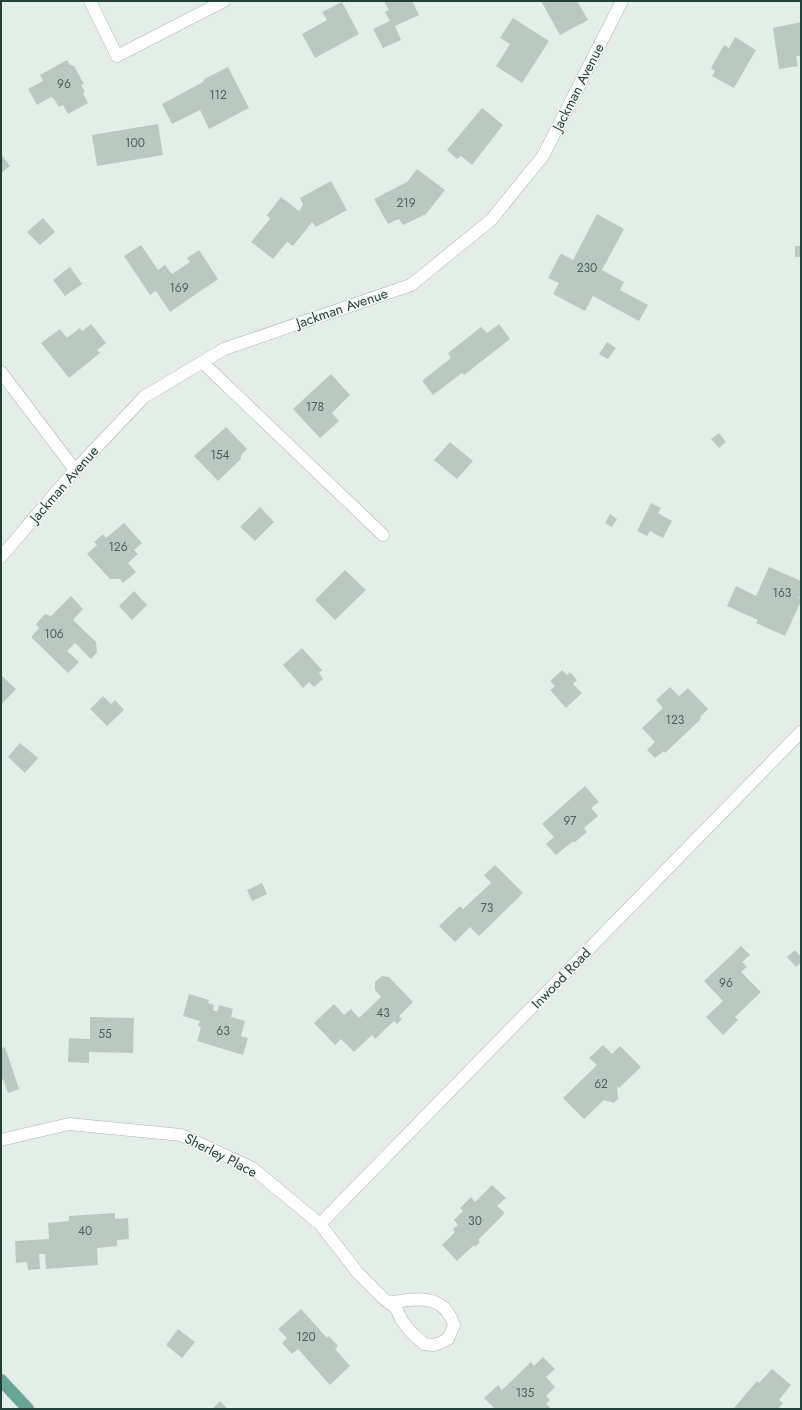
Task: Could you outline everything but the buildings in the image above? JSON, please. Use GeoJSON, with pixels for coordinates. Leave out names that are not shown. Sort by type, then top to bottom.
{"type":"FeatureCollection","features":[{"type":"Feature","properties":{"kind":"main road"},"geometry":{"type":"LineString","coordinates":[[1,1380],[28,1409]]}},
{"type":"Feature","properties":{"kind":"street"},"geometry":{"type":"LineString","coordinates":[[90,1],[117,56],[224,1]]}},
{"type":"Feature","properties":{"kind":"street","name":"Jackman Avenue"},"geometry":{"type":"LineString","coordinates":[[1,557],[75,470],[144,397],[224,349],[411,285],[491,220],[543,156],[622,1]]}},
{"type":"Feature","properties":{"kind":"street"},"geometry":{"type":"LineString","coordinates":[[202,362],[383,535]]}},
{"type":"Feature","properties":{"kind":"street"},"geometry":{"type":"LineString","coordinates":[[1,372],[75,470]]}},
{"type":"Feature","properties":{"kind":"street","name":"Inwood Road"},"geometry":{"type":"LineString","coordinates":[[320,1224],[801,732]]}},
{"type":"Feature","properties":{"kind":"street","name":"Sherley Place"},"geometry":{"type":"LineString","coordinates":[[1,1140],[69,1124],[181,1135],[252,1168],[320,1224],[357,1272],[389,1303],[396,1308],[402,1321],[424,1344],[433,1345],[448,1339],[454,1325],[448,1312],[441,1305],[424,1298],[389,1303]]}}]}
